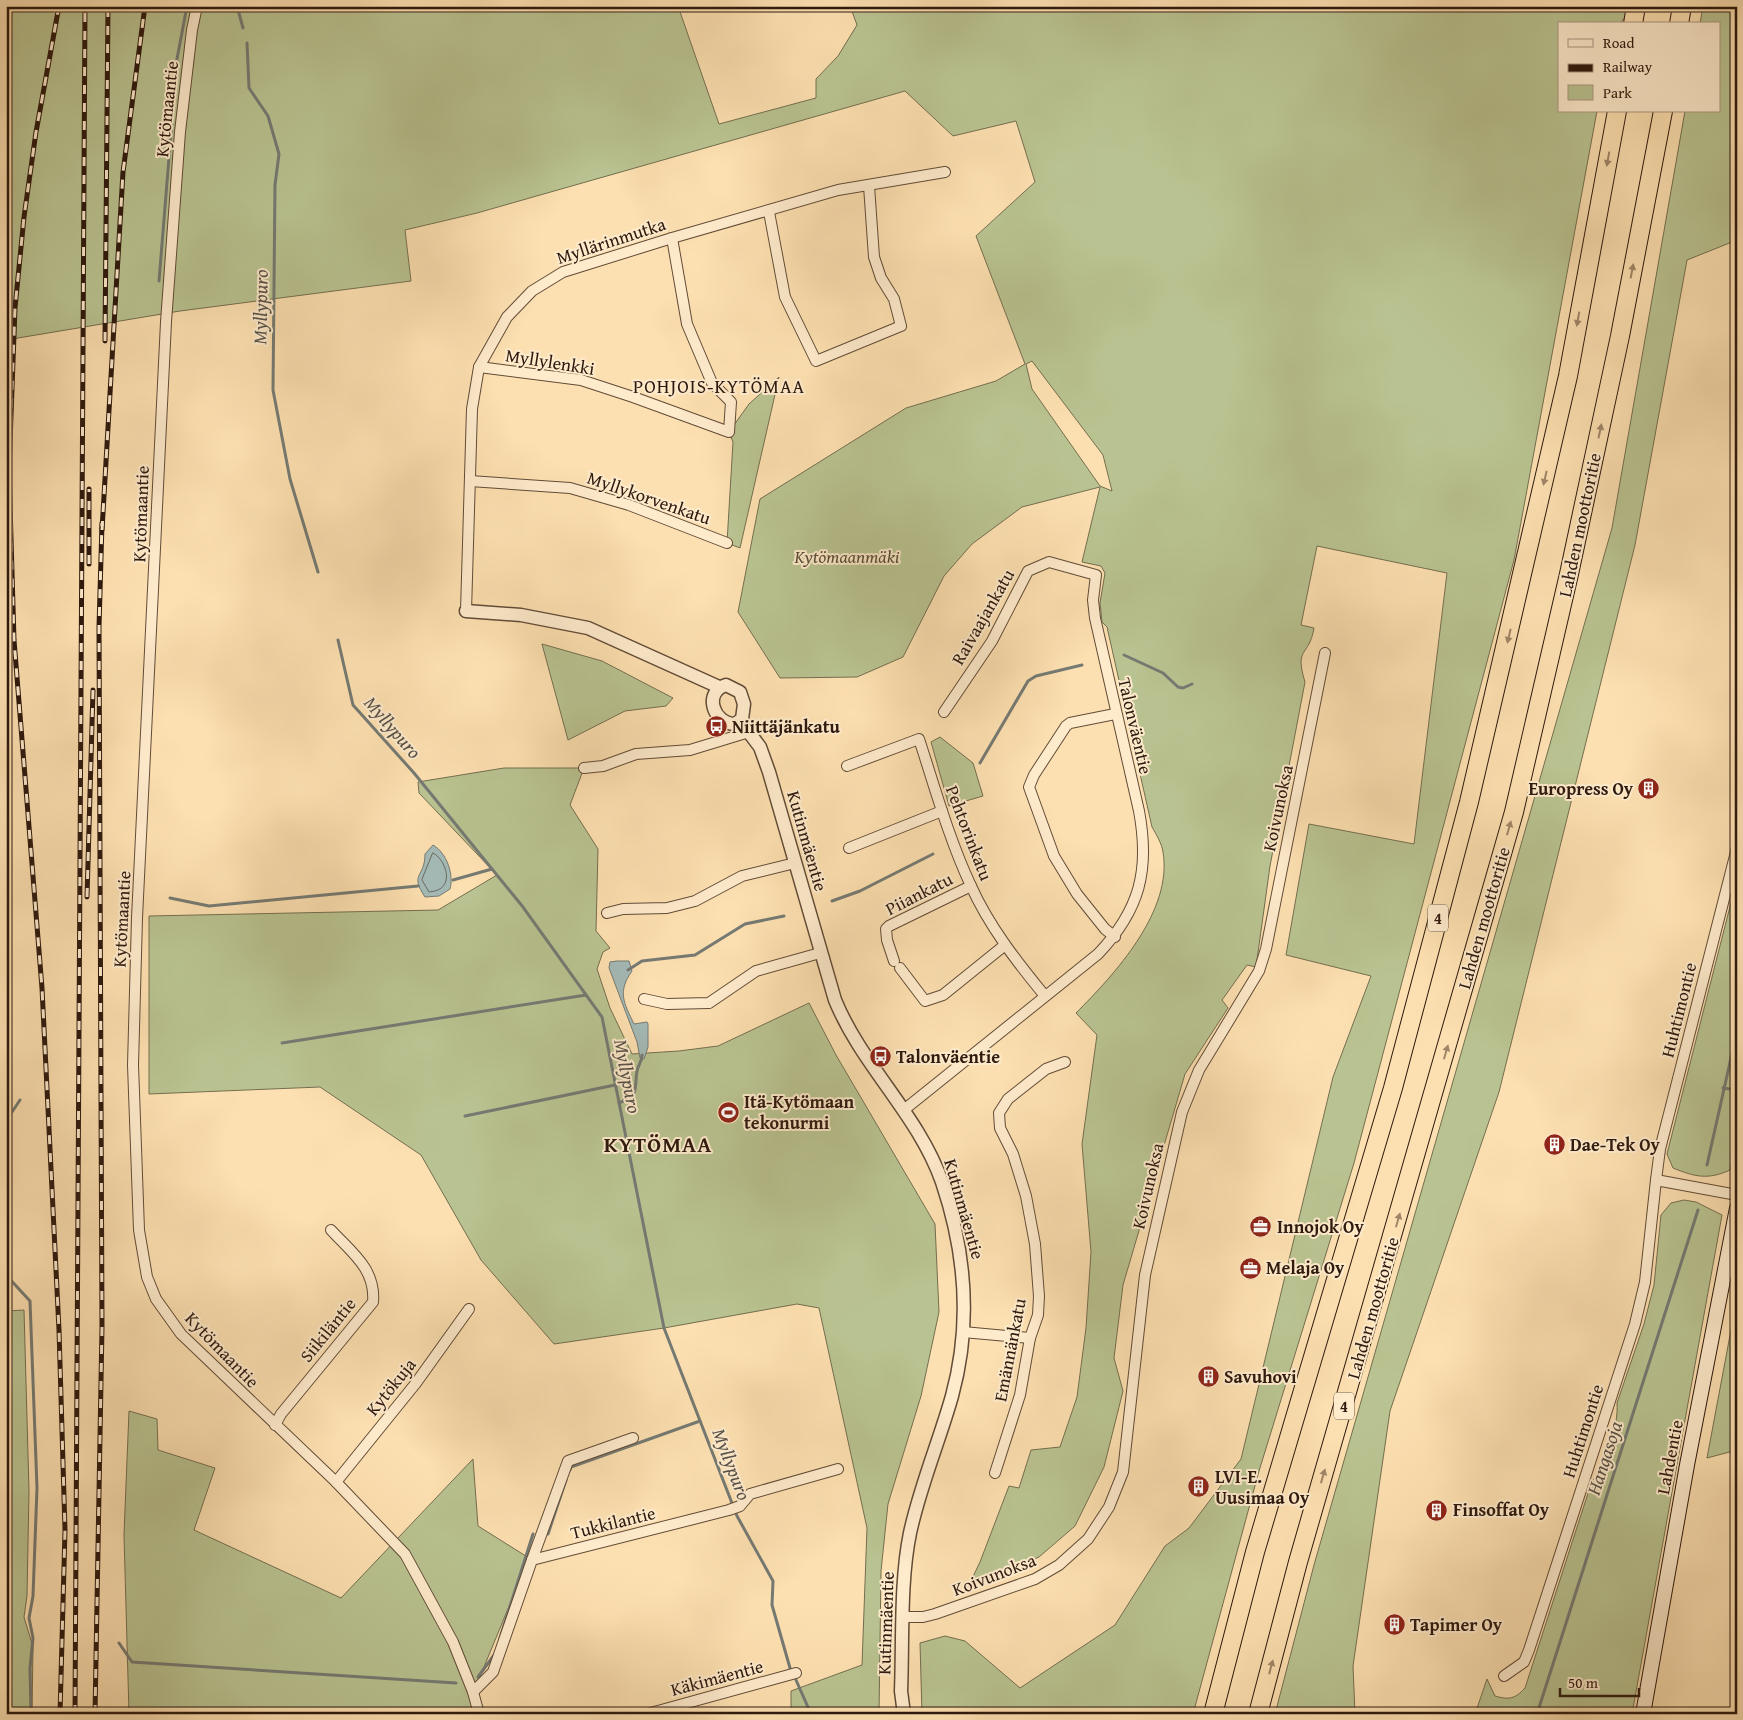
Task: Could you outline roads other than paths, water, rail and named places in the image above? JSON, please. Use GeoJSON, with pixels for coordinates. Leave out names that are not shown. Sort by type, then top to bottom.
{"type":"FeatureCollection","features":[{"type":"Feature","properties":{"kind":"highway"},"geometry":{"type":"LineString","coordinates":[[1633,22],[1636,6]]}},
{"type":"Feature","properties":{"kind":"highway"},"geometry":{"type":"LineString","coordinates":[[1679,22],[1682,6]]}},
{"type":"Feature","properties":{"kind":"highway","name":"4"},"geometry":{"type":"LineString","coordinates":[[1213,1714],[1255,1552],[1393,1088],[1469,802],[1568,376],[1617,112]]}},
{"type":"Feature","properties":{"kind":"highway","name":"Lahden moottoritie"},"geometry":{"type":"LineString","coordinates":[[1258,1714],[1298,1562],[1514,812],[1569,574],[1618,345],[1662,112]]}},
{"type":"Feature","properties":{"kind":"main road","name":"Lahdentie"},"geometry":{"type":"LineString","coordinates":[[1643,1714],[1687,1465],[1737,1208]]}},
{"type":"Feature","properties":{"kind":"street","name":"Kytömaantie"},"geometry":{"type":"LineString","coordinates":[[198,6],[192,30],[180,132],[166,322],[137,918],[133,1065],[139,1230],[147,1277],[156,1299],[181,1334],[336,1482],[405,1554],[453,1642],[473,1692],[479,1714]]}},
{"type":"Feature","properties":{"kind":"street","name":"Myllärinmutka"},"geometry":{"type":"LineString","coordinates":[[466,612],[472,409],[479,368],[507,317],[532,291],[563,272],[838,190],[945,172]]}},
{"type":"Feature","properties":{"kind":"street"},"geometry":{"type":"LineString","coordinates":[[769,212],[785,297],[816,361],[901,326],[894,298],[881,278],[874,257],[869,186]]}},
{"type":"Feature","properties":{"kind":"street","name":"Myllylenkki"},"geometry":{"type":"LineString","coordinates":[[479,368],[581,380],[729,432],[731,402],[712,383],[687,324],[672,238]]}},
{"type":"Feature","properties":{"kind":"street","name":"Myllykorvenkatu"},"geometry":{"type":"LineString","coordinates":[[470,481],[570,488],[629,505],[727,543]]}},
{"type":"Feature","properties":{"kind":"street","name":"Raivaajankatu"},"geometry":{"type":"LineString","coordinates":[[944,712],[992,641],[1028,571],[1049,562],[1096,574]]}},
{"type":"Feature","properties":{"kind":"street","name":"Talonväentie"},"geometry":{"type":"LineString","coordinates":[[905,1109],[1098,954],[1114,937],[1130,914],[1135,900],[1143,863],[1144,837],[1095,618],[1093,600],[1096,574]]}},
{"type":"Feature","properties":{"kind":"street"},"geometry":{"type":"LineString","coordinates":[[466,612],[520,615],[588,628],[719,687]]}},
{"type":"Feature","properties":{"kind":"street","name":"Koivunoksa"},"geometry":{"type":"LineString","coordinates":[[904,1617],[923,1617],[935,1614],[1035,1579],[1059,1565],[1088,1539],[1109,1507],[1123,1472],[1145,1275],[1182,1112],[1199,1070],[1259,971],[1266,950],[1325,654]]}},
{"type":"Feature","properties":{"kind":"street"},"geometry":{"type":"LineString","coordinates":[[726,685],[740,692],[744,704],[741,722],[735,724],[725,722],[716,714],[713,704],[715,692],[719,687],[726,685]]}},
{"type":"Feature","properties":{"kind":"street"},"geometry":{"type":"LineString","coordinates":[[1114,937],[1105,929],[1078,894],[1054,856],[1030,787],[1034,775],[1066,726],[1070,723],[1115,714]]}},
{"type":"Feature","properties":{"kind":"street","name":"Kutinmäentie"},"geometry":{"type":"LineString","coordinates":[[741,722],[760,747],[769,772],[835,1000],[848,1029],[873,1068],[905,1109],[918,1130],[941,1181],[957,1236],[964,1273],[964,1332],[952,1399],[929,1463],[910,1532],[901,1691],[904,1714]]}},
{"type":"Feature","properties":{"kind":"street"},"geometry":{"type":"LineString","coordinates":[[584,768],[603,766],[636,754],[690,750],[749,732]]}},
{"type":"Feature","properties":{"kind":"street","name":"Pehtorinkatu"},"geometry":{"type":"LineString","coordinates":[[847,766],[919,739],[942,811],[971,886],[1005,945],[1045,996]]}},
{"type":"Feature","properties":{"kind":"street"},"geometry":{"type":"LineString","coordinates":[[849,848],[942,811]]}},
{"type":"Feature","properties":{"kind":"street","name":"Huhtimontie"},"geometry":{"type":"LineString","coordinates":[[1504,1676],[1524,1662],[1529,1650],[1635,1324],[1645,1282],[1660,1149],[1737,848]]}},
{"type":"Feature","properties":{"kind":"street"},"geometry":{"type":"LineString","coordinates":[[607,913],[623,909],[667,908],[695,901],[742,876],[795,863]]}},
{"type":"Feature","properties":{"kind":"street","name":"Piiankatu"},"geometry":{"type":"LineString","coordinates":[[971,886],[886,929],[887,940],[897,965],[925,1001],[934,1000],[943,996],[1005,945]]}},
{"type":"Feature","properties":{"kind":"street"},"geometry":{"type":"LineString","coordinates":[[644,998],[667,1004],[709,1002],[756,972],[820,953]]}},
{"type":"Feature","properties":{"kind":"street","name":"Emännänkatu"},"geometry":{"type":"LineString","coordinates":[[995,1473],[1020,1395],[1030,1338],[1038,1315],[1039,1296],[1035,1244],[1026,1196],[1013,1154],[1000,1128],[999,1113],[1008,1099],[1046,1069],[1065,1062]]}},
{"type":"Feature","properties":{"kind":"street"},"geometry":{"type":"LineString","coordinates":[[1656,1180],[1737,1195]]}},
{"type":"Feature","properties":{"kind":"street","name":"Siikiläntie"},"geometry":{"type":"LineString","coordinates":[[275,1425],[281,1414],[373,1302],[374,1288],[370,1273],[331,1230]]}},
{"type":"Feature","properties":{"kind":"street","name":"Kytökuja"},"geometry":{"type":"LineString","coordinates":[[336,1482],[416,1383],[469,1309]]}},
{"type":"Feature","properties":{"kind":"street"},"geometry":{"type":"LineString","coordinates":[[964,1332],[1030,1338]]}},
{"type":"Feature","properties":{"kind":"street"},"geometry":{"type":"LineString","coordinates":[[473,1692],[493,1672],[568,1461],[633,1438]]}},
{"type":"Feature","properties":{"kind":"street","name":"Tukkilantie"},"geometry":{"type":"LineString","coordinates":[[532,1560],[728,1510],[740,1506],[750,1494],[838,1470]]}},
{"type":"Feature","properties":{"kind":"street","name":"Käkimäentie"},"geometry":{"type":"LineString","coordinates":[[646,1714],[796,1674]]}},
{"type":"Feature","properties":{"kind":"water"},"geometry":{"type":"Polygon","coordinates":[[[433,845],[446,859],[451,883],[450,889],[439,896],[425,897],[418,884],[418,879],[423,867],[425,854],[433,845]]]}},
{"type":"Feature","properties":{"kind":"water"},"geometry":{"type":"Polygon","coordinates":[[[629,961],[632,971],[627,978],[623,991],[627,1010],[634,1024],[647,1022],[648,1024],[648,1047],[644,1059],[640,1058],[637,1042],[609,968],[610,962],[629,961]]]}},
{"type":"Feature","properties":{"kind":"waterway"},"geometry":{"type":"LineString","coordinates":[[159,281],[177,59],[187,6]]}},
{"type":"Feature","properties":{"kind":"waterway","name":"Myllypuro"},"geometry":{"type":"LineString","coordinates":[[237,6],[243,28]]}},
{"type":"Feature","properties":{"kind":"waterway","name":"Myllypuro"},"geometry":{"type":"LineString","coordinates":[[247,43],[249,88],[268,116],[279,154],[275,185],[273,390],[290,479],[318,572]]}},
{"type":"Feature","properties":{"kind":"waterway","name":"Myllypuro"},"geometry":{"type":"LineString","coordinates":[[338,640],[353,705],[414,773],[523,907],[602,1017],[664,1328],[737,1516],[773,1581],[772,1605],[790,1668]]}},
{"type":"Feature","properties":{"kind":"waterway"},"geometry":{"type":"LineString","coordinates":[[1124,655],[1163,673],[1178,687],[1183,688],[1192,684]]}},
{"type":"Feature","properties":{"kind":"waterway"},"geometry":{"type":"LineString","coordinates":[[980,763],[1028,681],[1036,676],[1082,665]]}},
{"type":"Feature","properties":{"kind":"waterway"},"geometry":{"type":"LineString","coordinates":[[832,901],[860,891],[933,854]]}},
{"type":"Feature","properties":{"kind":"waterway"},"geometry":{"type":"LineString","coordinates":[[453,880],[492,869]]}},
{"type":"Feature","properties":{"kind":"waterway"},"geometry":{"type":"LineString","coordinates":[[170,898],[209,906],[418,886]]}},
{"type":"Feature","properties":{"kind":"waterway"},"geometry":{"type":"LineString","coordinates":[[628,970],[642,961],[695,955],[745,924],[784,916]]}},
{"type":"Feature","properties":{"kind":"waterway"},"geometry":{"type":"LineString","coordinates":[[282,1043],[586,995]]}},
{"type":"Feature","properties":{"kind":"waterway","name":"Hangasoja"},"geometry":{"type":"LineString","coordinates":[[1707,1165],[1737,1031]]}},
{"type":"Feature","properties":{"kind":"waterway"},"geometry":{"type":"LineString","coordinates":[[619,1103],[626,1100],[635,1091],[637,1071],[642,1055]]}},
{"type":"Feature","properties":{"kind":"waterway"},"geometry":{"type":"LineString","coordinates":[[465,1116],[615,1085]]}},
{"type":"Feature","properties":{"kind":"waterway"},"geometry":{"type":"LineString","coordinates":[[1723,1088],[1737,1090]]}},
{"type":"Feature","properties":{"kind":"waterway"},"geometry":{"type":"LineString","coordinates":[[6,1121],[20,1100]]}},
{"type":"Feature","properties":{"kind":"waterway","name":"Hangasoja"},"geometry":{"type":"LineString","coordinates":[[1537,1714],[1698,1210]]}},
{"type":"Feature","properties":{"kind":"waterway"},"geometry":{"type":"LineString","coordinates":[[6,1275],[30,1301],[37,1488],[33,1596],[29,1618],[33,1638],[30,1668],[31,1714]]}},
{"type":"Feature","properties":{"kind":"waterway"},"geometry":{"type":"LineString","coordinates":[[570,1470],[571,1467],[700,1421]]}},
{"type":"Feature","properties":{"kind":"waterway"},"geometry":{"type":"LineString","coordinates":[[548,1534],[566,1480]]}},
{"type":"Feature","properties":{"kind":"waterway"},"geometry":{"type":"LineString","coordinates":[[500,1638],[533,1534]]}},
{"type":"Feature","properties":{"kind":"waterway"},"geometry":{"type":"LineString","coordinates":[[119,1643],[132,1662],[456,1683]]}},
{"type":"Feature","properties":{"kind":"waterway"},"geometry":{"type":"LineString","coordinates":[[478,1677],[494,1655]]}},
{"type":"Feature","properties":{"kind":"waterway","name":"Myllypuro"},"geometry":{"type":"LineString","coordinates":[[796,1680],[811,1714]]}},
{"type":"Feature","properties":{"kind":"railway"},"geometry":{"type":"LineString","coordinates":[[59,6],[36,132],[24,217],[15,308],[9,470],[14,640],[42,988],[59,1330],[65,1530],[60,1714]]}},
{"type":"Feature","properties":{"kind":"railway"},"geometry":{"type":"LineString","coordinates":[[75,1714],[85,6]]}},
{"type":"Feature","properties":{"kind":"railway"},"geometry":{"type":"LineString","coordinates":[[105,341],[108,6]]}},
{"type":"Feature","properties":{"kind":"railway"},"geometry":{"type":"LineString","coordinates":[[102,530],[123,172],[145,6]]}},
{"type":"Feature","properties":{"kind":"railway"},"geometry":{"type":"LineString","coordinates":[[89,489],[89,564]]}},
{"type":"Feature","properties":{"kind":"railway"},"geometry":{"type":"LineString","coordinates":[[95,1714],[102,1327],[99,627],[102,523]]}},
{"type":"Feature","properties":{"kind":"railway"},"geometry":{"type":"LineString","coordinates":[[87,897],[93,690]]}},
{"type":"Feature","properties":{"kind":"place","name":"Niittäjänkatu"},"geometry":{"type":"Point","coordinates":[716,727]}},
{"type":"Feature","properties":{"kind":"place","name":"Europress Oy"},"geometry":{"type":"Point","coordinates":[1649,789]}},
{"type":"Feature","properties":{"kind":"place","name":"Talonväentie"},"geometry":{"type":"Point","coordinates":[880,1057]}},
{"type":"Feature","properties":{"kind":"place","name":"Itä-Kytömaan tekonurmi"},"geometry":{"type":"Point","coordinates":[728,1112]}},
{"type":"Feature","properties":{"kind":"place","name":"Dae-Tek Oy"},"geometry":{"type":"Point","coordinates":[1554,1145]}},
{"type":"Feature","properties":{"kind":"place","name":"Innojok Oy"},"geometry":{"type":"Point","coordinates":[1261,1227]}},
{"type":"Feature","properties":{"kind":"place","name":"Melaja Oy"},"geometry":{"type":"Point","coordinates":[1250,1268]}},
{"type":"Feature","properties":{"kind":"place","name":"Savuhovi"},"geometry":{"type":"Point","coordinates":[1208,1377]}},
{"type":"Feature","properties":{"kind":"place","name":"LVI-E. Uusimaa Oy"},"geometry":{"type":"Point","coordinates":[1199,1487]}},
{"type":"Feature","properties":{"kind":"place","name":"Finsoffat Oy"},"geometry":{"type":"Point","coordinates":[1437,1510]}},
{"type":"Feature","properties":{"kind":"place","name":"Tapimer Oy"},"geometry":{"type":"Point","coordinates":[1394,1625]}},
{"type":"Feature","properties":{"kind":"district","name":"POHJOIS-KYTÖMAA"},"geometry":{"type":"Point","coordinates":[719,386]}},
{"type":"Feature","properties":{"kind":"district","name":"KYTÖMAA"},"geometry":{"type":"Point","coordinates":[658,1144]}},
{"type":"Feature","properties":{"kind":"park label","name":"Kytömaanmäki"},"geometry":{"type":"Point","coordinates":[847,557]}}]}
